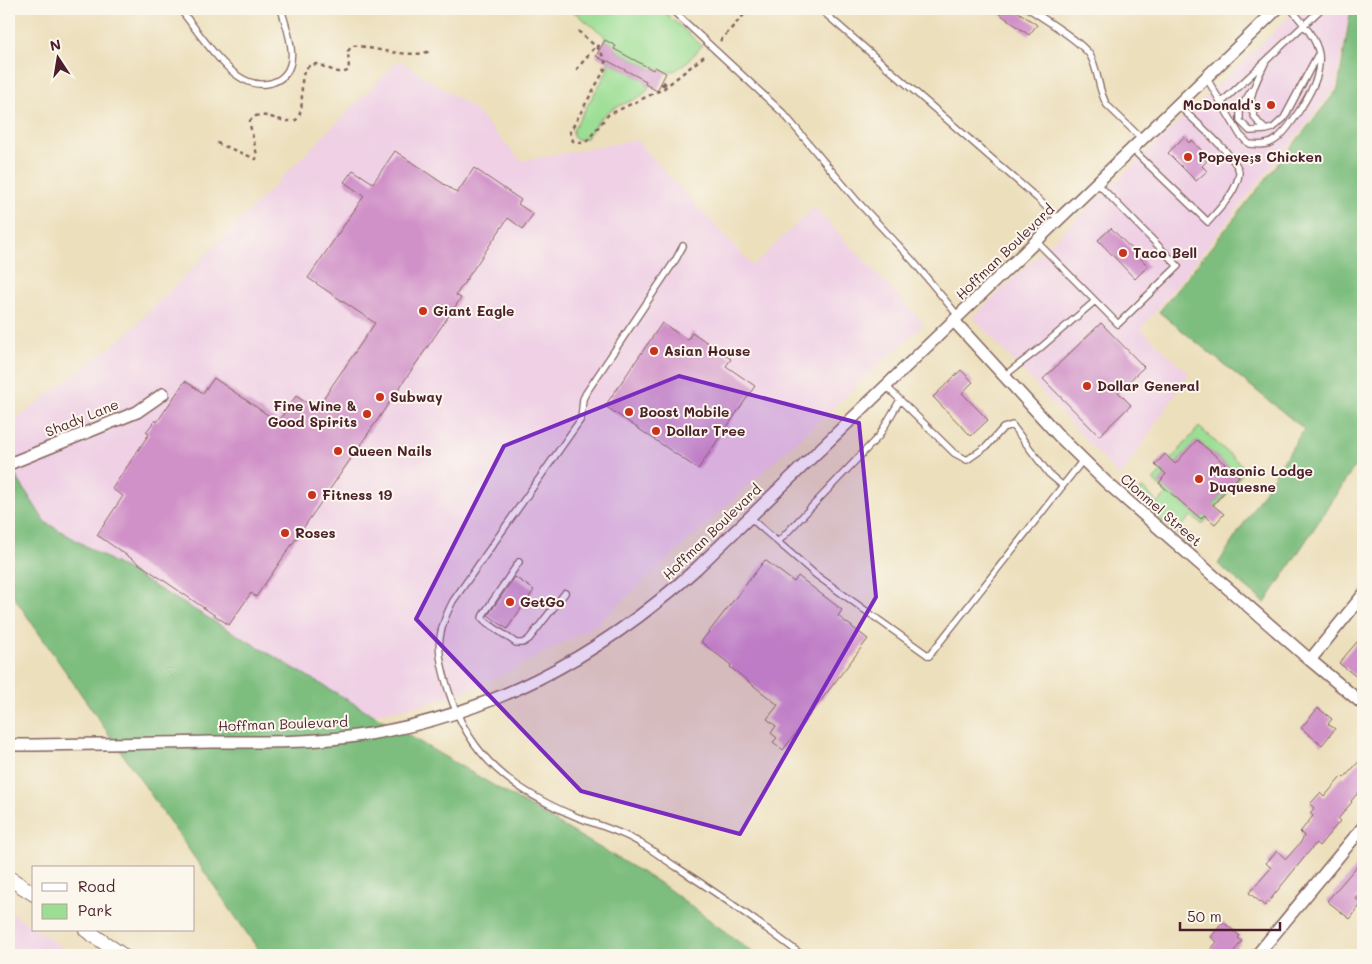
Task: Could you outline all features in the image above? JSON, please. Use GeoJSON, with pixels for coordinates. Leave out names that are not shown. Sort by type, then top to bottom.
{"type":"FeatureCollection","features":[{"type":"Feature","properties":{"kind":"street","name":"Hoffman Boulevard"},"geometry":{"type":"LineString","coordinates":[[9,745],[314,741],[386,731],[455,712],[520,688],[595,648],[672,591],[1037,242],[1277,9]]}},
{"type":"Feature","properties":{"kind":"street","name":"Clonmel Street"},"geometry":{"type":"LineString","coordinates":[[956,319],[1004,376],[1083,460],[1310,660],[1363,704]]}},
{"type":"Feature","properties":{"kind":"street","name":"Shady Lane"},"geometry":{"type":"LineString","coordinates":[[9,464],[137,412],[163,394]]}},
{"type":"Feature","properties":{"kind":"street"},"geometry":{"type":"LineString","coordinates":[[1310,660],[1363,595]]}},
{"type":"Feature","properties":{"kind":"street"},"geometry":{"type":"LineString","coordinates":[[1257,955],[1363,827]]}},
{"type":"Feature","properties":{"kind":"street"},"geometry":{"type":"LineString","coordinates":[[9,878],[32,893]]}},
{"type":"Feature","properties":{"kind":"street"},"geometry":{"type":"LineString","coordinates":[[89,932],[122,955]]}},
{"type":"Feature","properties":{"kind":"lane"},"geometry":{"type":"LineString","coordinates":[[180,9],[231,70],[246,81],[262,84],[279,80],[285,74],[292,56],[281,9]]}},
{"type":"Feature","properties":{"kind":"lane"},"geometry":{"type":"LineString","coordinates":[[671,9],[784,114],[857,201],[913,261],[956,319]]}},
{"type":"Feature","properties":{"kind":"lane"},"geometry":{"type":"LineString","coordinates":[[820,9],[1030,192],[1059,220]]}},
{"type":"Feature","properties":{"kind":"lane"},"geometry":{"type":"LineString","coordinates":[[1029,9],[1087,51],[1093,64],[1103,99],[1142,139]]}},
{"type":"Feature","properties":{"kind":"lane"},"geometry":{"type":"LineString","coordinates":[[1206,77],[1240,135],[1249,144],[1265,145],[1276,140],[1298,112],[1315,83],[1319,67],[1319,53],[1311,36],[1291,9]]}},
{"type":"Feature","properties":{"kind":"lane"},"geometry":{"type":"LineString","coordinates":[[1221,103],[1320,9]]}},
{"type":"Feature","properties":{"kind":"lane"},"geometry":{"type":"LineString","coordinates":[[1266,61],[1253,89],[1240,109],[1240,121],[1250,131],[1273,128],[1284,118],[1319,53]]}},
{"type":"Feature","properties":{"kind":"lane"},"geometry":{"type":"LineString","coordinates":[[1253,89],[1251,108],[1253,116],[1266,130]]}},
{"type":"Feature","properties":{"kind":"lane"},"geometry":{"type":"LineString","coordinates":[[1132,149],[1208,222],[1224,203],[1236,184],[1239,173],[1238,166],[1227,152],[1178,105]]}},
{"type":"Feature","properties":{"kind":"lane"},"geometry":{"type":"LineString","coordinates":[[1037,242],[1118,324],[1178,266],[1097,182]]}},
{"type":"Feature","properties":{"kind":"lane"},"geometry":{"type":"LineString","coordinates":[[683,246],[583,399],[580,419],[453,601],[441,628],[439,642],[441,666],[455,712],[463,728],[502,776],[568,813],[638,842],[723,897],[802,955]]}},
{"type":"Feature","properties":{"kind":"lane"},"geometry":{"type":"LineString","coordinates":[[1004,376],[1095,301]]}},
{"type":"Feature","properties":{"kind":"lane"},"geometry":{"type":"LineString","coordinates":[[886,386],[954,453],[967,460],[987,446],[1003,428],[1012,425],[1049,474],[1062,485]]}},
{"type":"Feature","properties":{"kind":"lane"},"geometry":{"type":"LineString","coordinates":[[778,542],[880,436],[900,400]]}},
{"type":"Feature","properties":{"kind":"lane"},"geometry":{"type":"LineString","coordinates":[[749,517],[816,575],[929,656],[1083,460]]}},
{"type":"Feature","properties":{"kind":"lane"},"geometry":{"type":"LineString","coordinates":[[519,562],[483,615],[484,620],[508,638],[519,644],[526,642],[564,593]]}},
{"type":"Feature","properties":{"kind":"path"},"geometry":{"type":"LineString","coordinates":[[578,31],[596,46],[605,61],[605,69],[571,128],[570,135],[573,141],[581,143],[587,141],[608,115],[667,86],[691,68],[714,48],[749,9]]}},
{"type":"Feature","properties":{"kind":"path"},"geometry":{"type":"LineString","coordinates":[[217,144],[256,158],[257,155],[250,125],[253,116],[265,115],[289,122],[296,120],[302,109],[302,81],[306,69],[316,64],[339,73],[345,73],[349,70],[348,51],[352,46],[420,54],[430,51]]}},
{"type":"Feature","properties":{"kind":"path"},"geometry":{"type":"LineString","coordinates":[[596,46],[602,46]]}},
{"type":"Feature","properties":{"kind":"path"},"geometry":{"type":"LineString","coordinates":[[576,70],[596,46]]}},
{"type":"Feature","properties":{"kind":"path"},"geometry":{"type":"LineString","coordinates":[[662,80],[667,86]]}},
{"type":"Feature","properties":{"kind":"path"},"geometry":{"type":"LineString","coordinates":[[660,84],[667,86]]}},
{"type":"Feature","properties":{"kind":"highlighted area"},"geometry":{"type":"Polygon","coordinates":[[[679,376],[859,423],[876,597],[740,834],[581,791],[416,619],[504,446],[679,376]]]}},
{"type":"Feature","properties":{"kind":"shaded area"},"geometry":{"type":"Polygon","coordinates":[[[1298,9],[1350,9],[1335,88],[1141,329],[1189,374],[1120,477],[973,317],[1298,9]]]}},
{"type":"Feature","properties":{"kind":"shaded area"},"geometry":{"type":"Polygon","coordinates":[[[399,60],[474,109],[521,161],[636,140],[753,266],[814,207],[924,324],[595,626],[480,686],[426,704],[330,722],[9,498],[9,425],[126,335],[399,60]]]}},
{"type":"Feature","properties":{"kind":"shaded area"},"geometry":{"type":"Polygon","coordinates":[[[9,911],[32,927],[32,932],[40,932],[73,955],[9,955],[9,911]]]}},
{"type":"Feature","properties":{"kind":"green space"},"geometry":{"type":"Polygon","coordinates":[[[570,9],[661,9],[702,46],[686,63],[676,70],[666,72],[655,67],[653,70],[614,49],[616,46],[605,40],[604,35],[570,9]]]}},
{"type":"Feature","properties":{"kind":"green space"},"geometry":{"type":"Polygon","coordinates":[[[1351,9],[1363,9],[1363,454],[1265,603],[1218,564],[1304,429],[1159,312],[1338,89],[1351,9]]]}},
{"type":"Feature","properties":{"kind":"green space"},"geometry":{"type":"Polygon","coordinates":[[[608,61],[646,81],[645,84],[648,86],[648,90],[639,97],[609,111],[599,120],[586,138],[578,140],[573,137],[573,130],[603,79],[608,69],[608,61]]]}},
{"type":"Feature","properties":{"kind":"green space"},"geometry":{"type":"Polygon","coordinates":[[[1199,427],[1246,469],[1216,507],[1213,505],[1239,476],[1197,440],[1175,464],[1171,460],[1199,427]]]}},
{"type":"Feature","properties":{"kind":"green space"},"geometry":{"type":"Polygon","coordinates":[[[9,465],[45,522],[663,885],[756,955],[262,955],[9,590],[9,465]]]}},
{"type":"Feature","properties":{"kind":"green space"},"geometry":{"type":"Polygon","coordinates":[[[1162,471],[1166,475],[1159,483],[1201,519],[1204,515],[1208,519],[1202,524],[1191,516],[1181,527],[1191,535],[1188,542],[1137,499],[1137,494],[1143,488],[1158,503],[1167,494],[1154,481],[1162,471]]]}},
{"type":"Feature","properties":{"kind":"building"},"geometry":{"type":"Polygon","coordinates":[[[993,9],[1014,9],[1037,25],[1029,35],[993,9]]]}},
{"type":"Feature","properties":{"kind":"building"},"geometry":{"type":"Polygon","coordinates":[[[605,40],[616,46],[614,49],[653,70],[655,67],[666,73],[657,91],[645,84],[646,81],[596,56],[605,40]]]}},
{"type":"Feature","properties":{"kind":"building","name":"Popeye;s Chicken"},"geometry":{"type":"Polygon","coordinates":[[[1184,137],[1189,143],[1192,140],[1202,151],[1199,154],[1207,161],[1202,166],[1207,171],[1196,181],[1168,153],[1184,137]]]}},
{"type":"Feature","properties":{"kind":"building"},"geometry":{"type":"Polygon","coordinates":[[[395,151],[457,193],[474,168],[521,200],[518,204],[533,214],[523,229],[508,218],[456,295],[461,298],[256,597],[251,593],[229,625],[97,535],[123,496],[112,489],[149,434],[146,432],[155,420],[157,422],[185,381],[203,393],[214,378],[278,422],[296,396],[316,409],[375,323],[308,278],[364,196],[344,182],[353,170],[373,183],[395,151]]]}},
{"type":"Feature","properties":{"kind":"building","name":"Taco Bell"},"geometry":{"type":"Polygon","coordinates":[[[1111,228],[1148,266],[1135,279],[1098,240],[1111,228]]]}},
{"type":"Feature","properties":{"kind":"building"},"geometry":{"type":"Polygon","coordinates":[[[662,323],[688,340],[692,332],[731,359],[726,366],[755,386],[698,469],[605,406],[662,323]]]}},
{"type":"Feature","properties":{"kind":"building","name":"Dollar General"},"geometry":{"type":"Polygon","coordinates":[[[1101,323],[1144,367],[1118,392],[1131,405],[1099,436],[1043,379],[1101,323]]]}},
{"type":"Feature","properties":{"kind":"building"},"geometry":{"type":"Polygon","coordinates":[[[961,370],[973,382],[962,393],[988,420],[971,436],[933,397],[961,370]]]}},
{"type":"Feature","properties":{"kind":"building","name":"Masonic Lodge Duquesne"},"geometry":{"type":"Polygon","coordinates":[[[1197,440],[1239,476],[1213,505],[1224,514],[1215,524],[1204,515],[1201,519],[1159,483],[1166,474],[1155,465],[1165,454],[1175,464],[1197,440]]]}},
{"type":"Feature","properties":{"kind":"building"},"geometry":{"type":"Polygon","coordinates":[[[765,560],[794,582],[798,576],[842,610],[838,616],[868,639],[783,750],[773,742],[777,738],[771,733],[776,726],[767,719],[778,705],[701,642],[765,560]]]}},
{"type":"Feature","properties":{"kind":"building","name":"GetGo"},"geometry":{"type":"Polygon","coordinates":[[[515,577],[534,590],[507,629],[488,615],[515,577]]]}},
{"type":"Feature","properties":{"kind":"building"},"geometry":{"type":"Polygon","coordinates":[[[1363,635],[1363,682],[1339,663],[1363,635]]]}},
{"type":"Feature","properties":{"kind":"building"},"geometry":{"type":"Polygon","coordinates":[[[1318,708],[1332,719],[1328,724],[1335,729],[1322,745],[1301,728],[1318,708]]]}},
{"type":"Feature","properties":{"kind":"building"},"geometry":{"type":"Polygon","coordinates":[[[1363,757],[1363,787],[1338,819],[1340,821],[1319,846],[1316,843],[1265,906],[1249,893],[1271,868],[1266,863],[1277,851],[1286,859],[1301,842],[1304,836],[1300,832],[1313,816],[1310,813],[1314,808],[1310,804],[1320,793],[1324,797],[1342,776],[1344,778],[1363,757]]]}},
{"type":"Feature","properties":{"kind":"building"},"geometry":{"type":"Polygon","coordinates":[[[1363,859],[1363,891],[1356,899],[1362,903],[1350,919],[1327,901],[1363,859]]]}},
{"type":"Feature","properties":{"kind":"building"},"geometry":{"type":"Polygon","coordinates":[[[1223,922],[1240,936],[1238,938],[1242,941],[1231,955],[1206,955],[1217,942],[1211,937],[1223,922]]]}},
{"type":"Feature","properties":{"kind":"place","name":"McDonald's"},"geometry":{"type":"Point","coordinates":[1271,105]}},
{"type":"Feature","properties":{"kind":"place","name":"Popeye;s Chicken"},"geometry":{"type":"Point","coordinates":[1188,157]}},
{"type":"Feature","properties":{"kind":"place","name":"Taco Bell"},"geometry":{"type":"Point","coordinates":[1123,253]}},
{"type":"Feature","properties":{"kind":"place","name":"Giant Eagle"},"geometry":{"type":"Point","coordinates":[423,311]}},
{"type":"Feature","properties":{"kind":"place","name":"Asian House"},"geometry":{"type":"Point","coordinates":[654,351]}},
{"type":"Feature","properties":{"kind":"place","name":"Dollar General"},"geometry":{"type":"Point","coordinates":[1087,386]}},
{"type":"Feature","properties":{"kind":"place","name":"Subway"},"geometry":{"type":"Point","coordinates":[380,397]}},
{"type":"Feature","properties":{"kind":"place","name":"Boost Mobile"},"geometry":{"type":"Point","coordinates":[629,412]}},
{"type":"Feature","properties":{"kind":"place","name":"Fine Wine & Good Spirits"},"geometry":{"type":"Point","coordinates":[367,414]}},
{"type":"Feature","properties":{"kind":"place","name":"Dollar Tree"},"geometry":{"type":"Point","coordinates":[656,431]}},
{"type":"Feature","properties":{"kind":"place","name":"Queen Nails"},"geometry":{"type":"Point","coordinates":[338,451]}},
{"type":"Feature","properties":{"kind":"place","name":"Masonic Lodge Duquesne"},"geometry":{"type":"Point","coordinates":[1199,479]}},
{"type":"Feature","properties":{"kind":"place","name":"Fitness 19"},"geometry":{"type":"Point","coordinates":[312,495]}},
{"type":"Feature","properties":{"kind":"place","name":"Roses"},"geometry":{"type":"Point","coordinates":[285,533]}},
{"type":"Feature","properties":{"kind":"place","name":"GetGo"},"geometry":{"type":"Point","coordinates":[510,602]}}]}
